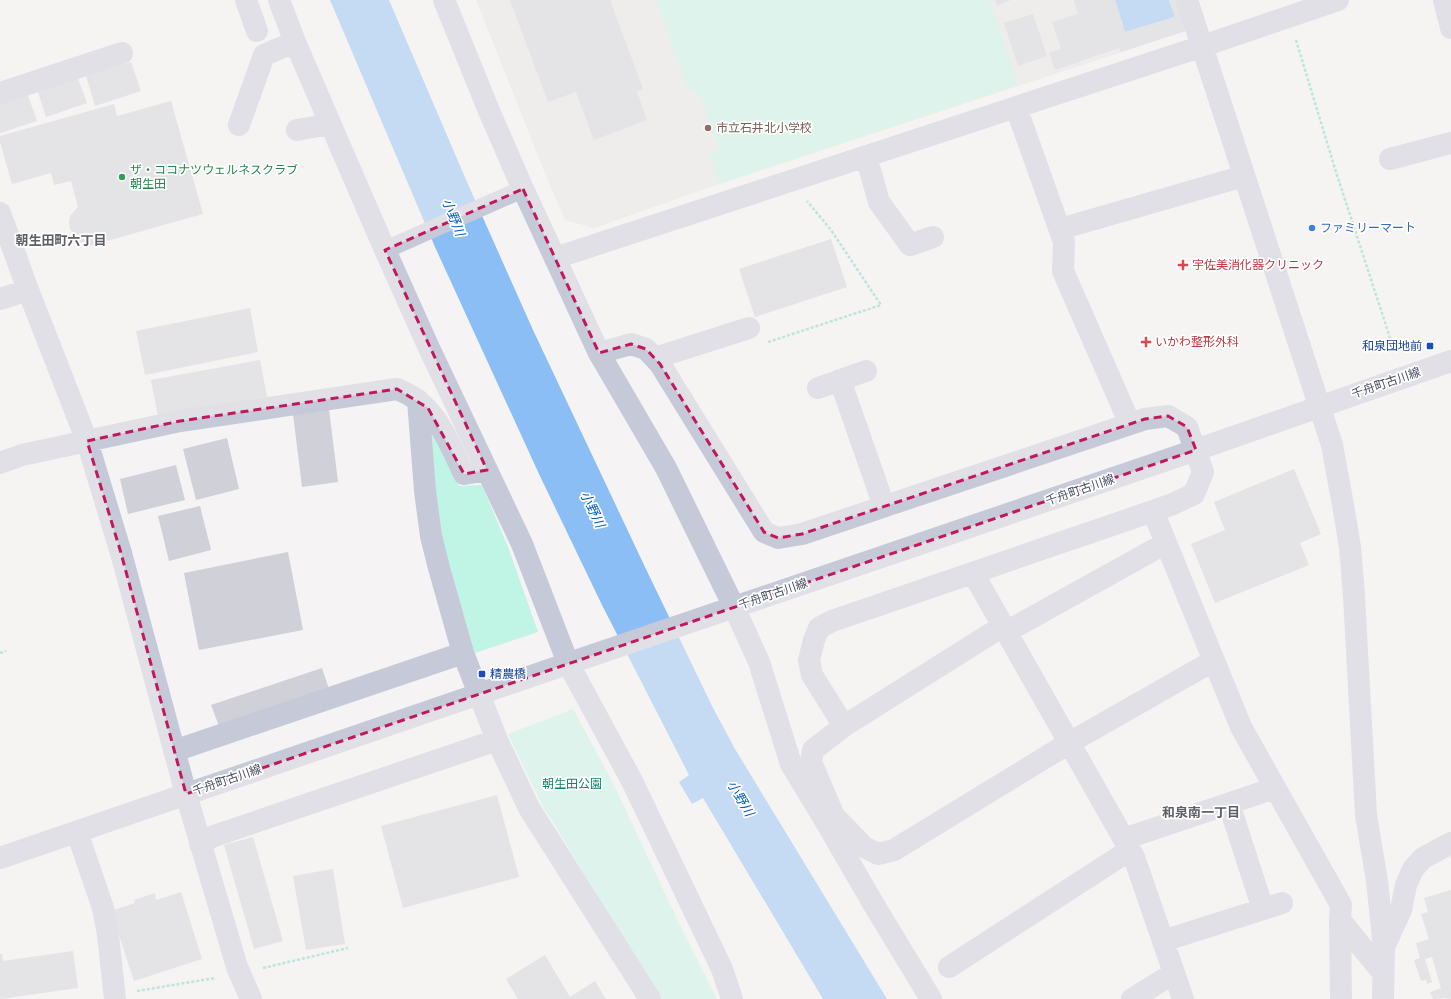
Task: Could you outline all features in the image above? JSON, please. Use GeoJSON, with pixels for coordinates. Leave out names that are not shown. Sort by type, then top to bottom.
{"type":"FeatureCollection","features":[{"type":"Feature","properties":{"kind":"street"},"geometry":{"type":"LineString","coordinates":[[246,0],[257,32]]}},
{"type":"Feature","properties":{"kind":"street"},"geometry":{"type":"LineString","coordinates":[[279,0],[330,124],[392,246],[433,355],[578,660],[632,781],[722,969],[732,999]]}},
{"type":"Feature","properties":{"kind":"street"},"geometry":{"type":"LineString","coordinates":[[444,0],[489,111],[514,193],[555,258],[599,353],[666,468],[734,607],[759,662],[791,764],[830,819],[874,905],[931,999]]}},
{"type":"Feature","properties":{"kind":"street"},"geometry":{"type":"LineString","coordinates":[[1187,0],[1300,349],[1320,406],[1332,445],[1344,505],[1350,547],[1366,815],[1377,881],[1384,948],[1382,999]]}},
{"type":"Feature","properties":{"kind":"street"},"geometry":{"type":"LineString","coordinates":[[555,258],[1203,46],[1338,0]]}},
{"type":"Feature","properties":{"kind":"street"},"geometry":{"type":"LineString","coordinates":[[1444,0],[1451,28]]}},
{"type":"Feature","properties":{"kind":"street"},"geometry":{"type":"LineString","coordinates":[[239,125],[264,55],[295,42]]}},
{"type":"Feature","properties":{"kind":"street"},"geometry":{"type":"LineString","coordinates":[[0,93],[122,53]]}},
{"type":"Feature","properties":{"kind":"street"},"geometry":{"type":"LineString","coordinates":[[1016,107],[1064,242],[1063,271],[1130,424]]}},
{"type":"Feature","properties":{"kind":"street"},"geometry":{"type":"LineString","coordinates":[[297,130],[330,124]]}},
{"type":"Feature","properties":{"kind":"street"},"geometry":{"type":"LineString","coordinates":[[1390,159],[1451,143]]}},
{"type":"Feature","properties":{"kind":"street"},"geometry":{"type":"LineString","coordinates":[[866,156],[879,202],[910,245],[934,237]]}},
{"type":"Feature","properties":{"kind":"street"},"geometry":{"type":"LineString","coordinates":[[1060,229],[1244,176]]}},
{"type":"Feature","properties":{"kind":"street"},"geometry":{"type":"LineString","coordinates":[[392,246],[514,193]]}},
{"type":"Feature","properties":{"kind":"street"},"geometry":{"type":"LineString","coordinates":[[0,213],[28,290],[87,441],[122,553],[200,844],[237,967],[251,999]]}},
{"type":"Feature","properties":{"kind":"street"},"geometry":{"type":"LineString","coordinates":[[0,300],[28,290]]}},
{"type":"Feature","properties":{"kind":"street"},"geometry":{"type":"LineString","coordinates":[[655,358],[750,328]]}},
{"type":"Feature","properties":{"kind":"street"},"geometry":{"type":"LineString","coordinates":[[599,353],[630,344],[646,349],[655,358],[764,532],[778,538],[802,534],[1145,419],[1168,416],[1186,427],[1196,450],[1203,472],[1194,494],[1173,504],[832,621],[819,628],[809,660],[812,675],[844,726]]}},
{"type":"Feature","properties":{"kind":"street","name":"千舟町古川線"},"geometry":{"type":"LineString","coordinates":[[0,858],[546,670],[1196,450],[1451,361]]}},
{"type":"Feature","properties":{"kind":"street"},"geometry":{"type":"LineString","coordinates":[[818,388],[866,371]]}},
{"type":"Feature","properties":{"kind":"street"},"geometry":{"type":"LineString","coordinates":[[840,380],[884,506]]}},
{"type":"Feature","properties":{"kind":"street"},"geometry":{"type":"LineString","coordinates":[[0,463],[22,455],[180,421],[397,389],[407,393],[428,408],[436,419],[464,474],[487,470]]}},
{"type":"Feature","properties":{"kind":"street"},"geometry":{"type":"LineString","coordinates":[[418,400],[421,449],[431,536],[463,653],[496,740],[529,808],[650,999]]}},
{"type":"Feature","properties":{"kind":"street"},"geometry":{"type":"LineString","coordinates":[[1153,511],[1241,727],[1341,905],[1341,999]]}},
{"type":"Feature","properties":{"kind":"street"},"geometry":{"type":"LineString","coordinates":[[1166,543],[1004,629],[844,726],[813,750],[811,762],[830,819],[864,847],[878,854],[894,850],[1069,743],[1213,661]]}},
{"type":"Feature","properties":{"kind":"street"},"geometry":{"type":"LineString","coordinates":[[973,573],[1134,857],[1183,999]]}},
{"type":"Feature","properties":{"kind":"street"},"geometry":{"type":"LineString","coordinates":[[174,751],[463,653]]}},
{"type":"Feature","properties":{"kind":"street"},"geometry":{"type":"LineString","coordinates":[[200,844],[214,836],[496,740]]}},
{"type":"Feature","properties":{"kind":"street"},"geometry":{"type":"LineString","coordinates":[[949,967],[1127,845],[1229,804],[1276,788]]}},
{"type":"Feature","properties":{"kind":"street"},"geometry":{"type":"LineString","coordinates":[[1163,941],[1273,906],[1229,804]]}},
{"type":"Feature","properties":{"kind":"street"},"geometry":{"type":"LineString","coordinates":[[77,832],[103,908],[108,935],[115,999]]}},
{"type":"Feature","properties":{"kind":"street"},"geometry":{"type":"LineString","coordinates":[[1384,948],[1401,910],[1406,885],[1413,869],[1423,858],[1451,843]]}},
{"type":"Feature","properties":{"kind":"street"},"geometry":{"type":"LineString","coordinates":[[1340,920],[1383,974]]}},
{"type":"Feature","properties":{"kind":"street"},"geometry":{"type":"LineString","coordinates":[[1132,999],[1174,973]]}},
{"type":"Feature","properties":{"kind":"path"},"geometry":{"type":"LineString","coordinates":[[1294,36],[1336,172],[1394,350]]}},
{"type":"Feature","properties":{"kind":"path"},"geometry":{"type":"LineString","coordinates":[[768,342],[881,305],[831,230],[790,181]]}},
{"type":"Feature","properties":{"kind":"path"},"geometry":{"type":"LineString","coordinates":[[0,653],[6,651]]}},
{"type":"Feature","properties":{"kind":"highlighted area"},"geometry":{"type":"Polygon","coordinates":[[[523,189],[599,353],[631,344],[646,349],[660,364],[764,532],[778,538],[802,534],[1145,419],[1168,416],[1187,427],[1196,450],[186,794],[121,553],[87,441],[180,421],[397,389],[428,408],[464,474],[487,470],[385,250],[523,189]]]}},
{"type":"Feature","properties":{"kind":"shaded area","name":"市立石井北小学校"},"geometry":{"type":"Polygon","coordinates":[[[476,0],[1182,0],[1192,29],[719,184],[594,228],[565,220],[476,0]]]}},
{"type":"Feature","properties":{"kind":"green space"},"geometry":{"type":"Polygon","coordinates":[[[656,0],[990,0],[1018,85],[719,184],[709,154],[720,150],[700,95],[687,88],[656,0]]]}},
{"type":"Feature","properties":{"kind":"green space"},"geometry":{"type":"Polygon","coordinates":[[[429,427],[459,486],[482,485],[508,547],[538,632],[475,653],[467,643],[437,531],[429,427]]]}},
{"type":"Feature","properties":{"kind":"green space","name":"朝生田公園"},"geometry":{"type":"Polygon","coordinates":[[[573,709],[612,781],[678,921],[717,999],[661,999],[541,803],[508,734],[573,709]]]}},
{"type":"Feature","properties":{"kind":"water","name":"小野川"},"geometry":{"type":"Polygon","coordinates":[[[330,0],[389,0],[467,182],[533,330],[712,706],[735,749],[887,999],[823,999],[703,798],[692,804],[679,782],[689,775],[602,605],[539,474],[435,247],[330,0]]]}},
{"type":"Feature","properties":{"kind":"water"},"geometry":{"type":"Polygon","coordinates":[[[1115,0],[1169,0],[1175,17],[1125,32],[1115,0]]]}},
{"type":"Feature","properties":{"kind":"building"},"geometry":{"type":"Polygon","coordinates":[[[510,0],[610,0],[643,89],[637,92],[647,120],[594,140],[576,92],[548,102],[510,0]]]}},
{"type":"Feature","properties":{"kind":"building"},"geometry":{"type":"Polygon","coordinates":[[[995,0],[1011,0],[997,5],[995,0]]]}},
{"type":"Feature","properties":{"kind":"building"},"geometry":{"type":"Polygon","coordinates":[[[1074,0],[1115,0],[1125,32],[1175,17],[1169,0],[1182,0],[1192,29],[1121,52],[1119,48],[1055,70],[1049,53],[1061,49],[1052,22],[1078,14],[1074,0]]]}},
{"type":"Feature","properties":{"kind":"building"},"geometry":{"type":"Polygon","coordinates":[[[1033,14],[1047,56],[1018,66],[1004,23],[1033,14]]]}},
{"type":"Feature","properties":{"kind":"building"},"geometry":{"type":"Polygon","coordinates":[[[131,62],[141,91],[95,106],[86,76],[131,62]]]}},
{"type":"Feature","properties":{"kind":"building"},"geometry":{"type":"Polygon","coordinates":[[[76,73],[87,103],[46,117],[36,86],[76,73]]]}},
{"type":"Feature","properties":{"kind":"building"},"geometry":{"type":"Polygon","coordinates":[[[26,90],[37,121],[0,133],[0,99],[26,90]]]}},
{"type":"Feature","properties":{"kind":"building","name":"ザ・ココナツウェルネスクラブ 朝生田"},"geometry":{"type":"Polygon","coordinates":[[[171,101],[203,214],[89,246],[78,241],[70,229],[70,216],[78,207],[71,181],[54,185],[51,173],[12,184],[0,142],[0,136],[114,104],[117,116],[171,101]]]}},
{"type":"Feature","properties":{"kind":"building"},"geometry":{"type":"Polygon","coordinates":[[[831,239],[847,287],[755,317],[739,269],[831,239]]]}},
{"type":"Feature","properties":{"kind":"building"},"geometry":{"type":"Polygon","coordinates":[[[250,308],[258,352],[145,375],[136,331],[250,308]]]}},
{"type":"Feature","properties":{"kind":"building"},"geometry":{"type":"Polygon","coordinates":[[[260,360],[267,397],[158,416],[151,380],[260,360]]]}},
{"type":"Feature","properties":{"kind":"building"},"geometry":{"type":"Polygon","coordinates":[[[329,409],[338,482],[302,487],[293,414],[329,409]]]}},
{"type":"Feature","properties":{"kind":"building"},"geometry":{"type":"Polygon","coordinates":[[[227,438],[239,489],[196,500],[183,449],[227,438]]]}},
{"type":"Feature","properties":{"kind":"building"},"geometry":{"type":"Polygon","coordinates":[[[176,465],[185,500],[128,514],[120,479],[176,465]]]}},
{"type":"Feature","properties":{"kind":"building"},"geometry":{"type":"Polygon","coordinates":[[[1294,469],[1321,534],[1300,543],[1309,565],[1215,603],[1191,544],[1225,530],[1214,502],[1294,469]]]}},
{"type":"Feature","properties":{"kind":"building"},"geometry":{"type":"Polygon","coordinates":[[[200,506],[211,550],[169,561],[158,516],[200,506]]]}},
{"type":"Feature","properties":{"kind":"building"},"geometry":{"type":"Polygon","coordinates":[[[288,552],[303,630],[199,650],[184,573],[288,552]]]}},
{"type":"Feature","properties":{"kind":"building"},"geometry":{"type":"Polygon","coordinates":[[[322,668],[329,689],[219,726],[211,705],[322,668]]]}},
{"type":"Feature","properties":{"kind":"building"},"geometry":{"type":"Polygon","coordinates":[[[497,795],[519,877],[403,908],[381,826],[497,795]]]}},
{"type":"Feature","properties":{"kind":"building"},"geometry":{"type":"Polygon","coordinates":[[[253,837],[283,941],[254,949],[224,845],[253,837]]]}},
{"type":"Feature","properties":{"kind":"building"},"geometry":{"type":"Polygon","coordinates":[[[333,869],[345,944],[306,950],[293,876],[333,869]]]}},
{"type":"Feature","properties":{"kind":"building"},"geometry":{"type":"Polygon","coordinates":[[[1451,890],[1451,999],[1433,999],[1430,992],[1441,988],[1432,957],[1425,959],[1432,982],[1427,984],[1426,980],[1421,981],[1414,960],[1420,958],[1416,943],[1429,939],[1421,914],[1428,912],[1424,898],[1451,890]]]}},
{"type":"Feature","properties":{"kind":"building"},"geometry":{"type":"Polygon","coordinates":[[[181,892],[202,959],[134,981],[111,911],[135,903],[134,900],[155,893],[156,900],[181,892]]]}},
{"type":"Feature","properties":{"kind":"building"},"geometry":{"type":"Polygon","coordinates":[[[73,951],[78,988],[0,999],[0,954],[2,954],[3,961],[73,951]]]}},
{"type":"Feature","properties":{"kind":"building"},"geometry":{"type":"Polygon","coordinates":[[[545,955],[570,997],[595,981],[606,999],[518,999],[506,979],[545,955]]]}},
{"type":"Feature","properties":{"kind":"place","name":"市立石井北小学校"},"geometry":{"type":"Point","coordinates":[708,128]}},
{"type":"Feature","properties":{"kind":"place","name":"ザ・ココナツウェルネスクラブ 朝生田"},"geometry":{"type":"Point","coordinates":[122,177]}},
{"type":"Feature","properties":{"kind":"place","name":"ファミリーマート"},"geometry":{"type":"Point","coordinates":[1312,228]}},
{"type":"Feature","properties":{"kind":"place","name":"宇佐美消化器クリニック"},"geometry":{"type":"Point","coordinates":[1183,265]}},
{"type":"Feature","properties":{"kind":"place","name":"いかわ整形外科"},"geometry":{"type":"Point","coordinates":[1146,342]}},
{"type":"Feature","properties":{"kind":"place","name":"和泉団地前"},"geometry":{"type":"Point","coordinates":[1430,346]}},
{"type":"Feature","properties":{"kind":"place","name":"精農橋"},"geometry":{"type":"Point","coordinates":[482,674]}},
{"type":"Feature","properties":{"kind":"district","name":"朝生田町六丁目"},"geometry":{"type":"Point","coordinates":[61,240]}},
{"type":"Feature","properties":{"kind":"district","name":"和泉南一丁目"},"geometry":{"type":"Point","coordinates":[1201,812]}}]}
